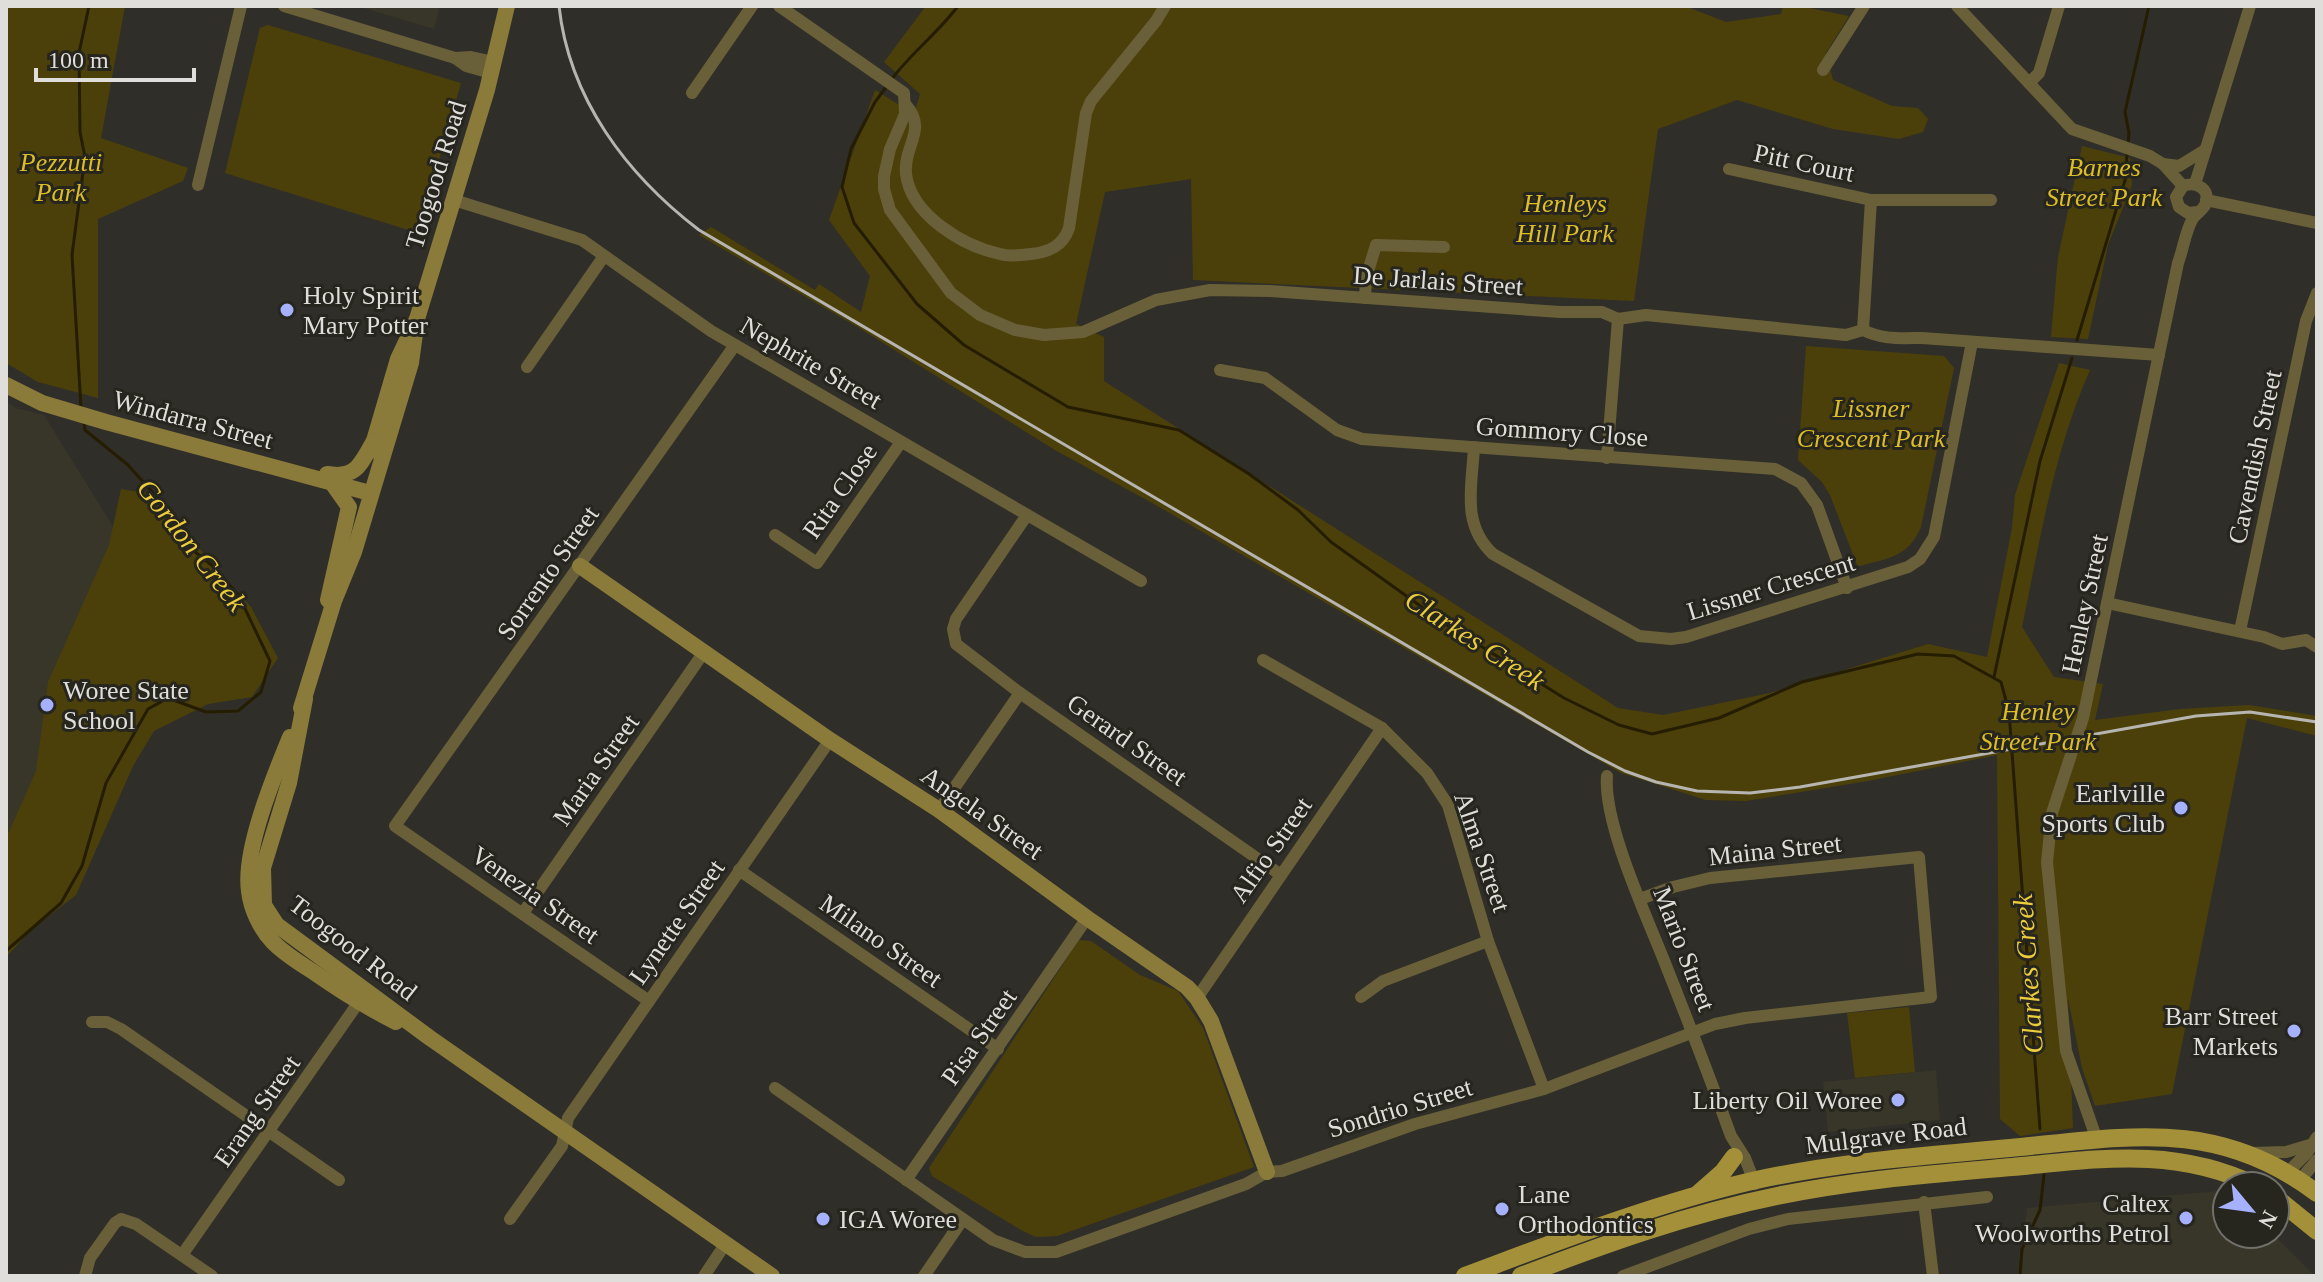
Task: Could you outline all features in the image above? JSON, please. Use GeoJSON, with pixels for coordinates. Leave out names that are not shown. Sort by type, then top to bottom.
{"type":"FeatureCollection","features":[{"type":"Feature","properties":{"kind":"main road","name":"Mulgrave Road"},"geometry":{"type":"LineString","coordinates":[[1465,1276],[1623,1217],[1747,1182],[1855,1163],[2097,1140],[2170,1137],[2204,1141],[2248,1153],[2294,1176],[2317,1193]]}},
{"type":"Feature","properties":{"kind":"main road"},"geometry":{"type":"LineString","coordinates":[[1696,1196],[1723,1172],[1734,1157]]}},
{"type":"Feature","properties":{"kind":"main road","name":"Mulgrave Road"},"geometry":{"type":"LineString","coordinates":[[1521,1276],[1644,1230],[1752,1202],[1886,1179],[2122,1158],[2189,1162],[2216,1170]]}},
{"type":"Feature","properties":{"kind":"main road"},"geometry":{"type":"LineString","coordinates":[[2291,1179],[2294,1176]]}},
{"type":"Feature","properties":{"kind":"main road"},"geometry":{"type":"LineString","coordinates":[[2291,1208],[2317,1231]]}},
{"type":"Feature","properties":{"kind":"street"},"geometry":{"type":"LineString","coordinates":[[198,185],[241,6]]}},
{"type":"Feature","properties":{"kind":"street"},"geometry":{"type":"LineString","coordinates":[[284,6],[455,58],[466,66],[494,68]]}},
{"type":"Feature","properties":{"kind":"street","name":"Toogood Road"},"geometry":{"type":"LineString","coordinates":[[494,68],[507,6]]}},
{"type":"Feature","properties":{"kind":"street","name":"Toogood Road"},"geometry":{"type":"LineString","coordinates":[[518,6],[494,68],[417,319],[398,359],[376,438],[354,552],[334,601],[305,699],[289,783],[263,868],[264,905],[277,925],[362,996],[430,1038],[772,1276]]}},
{"type":"Feature","properties":{"kind":"street"},"geometry":{"type":"LineString","coordinates":[[692,93],[752,6]]}},
{"type":"Feature","properties":{"kind":"street"},"geometry":{"type":"LineString","coordinates":[[779,6],[880,76],[903,96],[917,125],[906,164],[912,195],[955,235],[1003,255],[1046,252],[1063,242],[1069,228],[1086,113],[1091,101],[1165,6]]}},
{"type":"Feature","properties":{"kind":"street"},"geometry":{"type":"LineString","coordinates":[[1823,70],[1864,6]]}},
{"type":"Feature","properties":{"kind":"street"},"geometry":{"type":"LineString","coordinates":[[1957,6],[2072,129],[2141,152],[2163,164],[2189,185],[2204,191],[2206,200],[2198,212],[2188,213],[2179,207],[2177,194],[2189,185],[2205,150],[2250,6]]}},
{"type":"Feature","properties":{"kind":"street"},"geometry":{"type":"LineString","coordinates":[[2029,83],[2039,73],[2059,6]]}},
{"type":"Feature","properties":{"kind":"street","name":"De Jarlais Street"},"geometry":{"type":"LineString","coordinates":[[903,96],[886,162],[884,189],[887,203],[940,281],[964,305],[999,325],[1044,335],[1083,332],[1156,300],[1210,290],[1602,312],[1618,319],[1646,315],[1846,335],[1863,330],[1876,337],[2159,355]]}},
{"type":"Feature","properties":{"kind":"street"},"geometry":{"type":"LineString","coordinates":[[2163,164],[2179,166],[2205,150]]}},
{"type":"Feature","properties":{"kind":"street","name":"Pitt Court"},"geometry":{"type":"LineString","coordinates":[[1729,169],[1871,200],[1991,200]]}},
{"type":"Feature","properties":{"kind":"street","name":"Nephrite Street"},"geometry":{"type":"LineString","coordinates":[[454,200],[582,240],[735,345],[1141,581]]}},
{"type":"Feature","properties":{"kind":"street","name":"Pitt Court"},"geometry":{"type":"LineString","coordinates":[[1863,330],[1871,200]]}},
{"type":"Feature","properties":{"kind":"street"},"geometry":{"type":"LineString","coordinates":[[2206,200],[2317,223]]}},
{"type":"Feature","properties":{"kind":"street","name":"Henley Street"},"geometry":{"type":"LineString","coordinates":[[2178,263],[2182,217],[2179,207]]}},
{"type":"Feature","properties":{"kind":"street","name":"Henley Street"},"geometry":{"type":"LineString","coordinates":[[2097,1140],[2066,1051],[2047,862],[2052,813],[2079,735],[2178,263],[2190,224],[2198,212]]}},
{"type":"Feature","properties":{"kind":"street"},"geometry":{"type":"LineString","coordinates":[[1365,298],[1366,278],[1376,245],[1444,247]]}},
{"type":"Feature","properties":{"kind":"street"},"geometry":{"type":"LineString","coordinates":[[527,367],[604,256]]}},
{"type":"Feature","properties":{"kind":"street","name":"Cavendish Street"},"geometry":{"type":"LineString","coordinates":[[2240,631],[2306,321],[2317,293]]}},
{"type":"Feature","properties":{"kind":"street","name":"Toogood Road"},"geometry":{"type":"LineString","coordinates":[[365,492],[411,363],[417,319]]}},
{"type":"Feature","properties":{"kind":"street"},"geometry":{"type":"LineString","coordinates":[[1607,458],[1618,319]]}},
{"type":"Feature","properties":{"kind":"street","name":"Lissner Crescent"},"geometry":{"type":"LineString","coordinates":[[1474,447],[1471,519],[1483,545],[1493,554],[1639,636],[1686,637],[1908,567],[1928,549],[1934,537],[1972,342]]}},
{"type":"Feature","properties":{"kind":"street","name":"Sorrento Street"},"geometry":{"type":"LineString","coordinates":[[395,826],[735,345]]}},
{"type":"Feature","properties":{"kind":"street","name":"Gommory Close"},"geometry":{"type":"LineString","coordinates":[[1220,370],[1265,378],[1337,430],[1362,439],[1775,469],[1801,483],[1817,505],[1847,588]]}},
{"type":"Feature","properties":{"kind":"street","name":"Windarra Street"},"geometry":{"type":"LineString","coordinates":[[6,385],[42,403],[365,492]]}},
{"type":"Feature","properties":{"kind":"street"},"geometry":{"type":"LineString","coordinates":[[220,452],[340,476],[359,467],[376,438]]}},
{"type":"Feature","properties":{"kind":"street","name":"Rita Close"},"geometry":{"type":"LineString","coordinates":[[775,535],[817,563],[901,442]]}},
{"type":"Feature","properties":{"kind":"street"},"geometry":{"type":"LineString","coordinates":[[321,645],[332,575],[349,507],[332,483]]}},
{"type":"Feature","properties":{"kind":"street","name":"Gerard Street"},"geometry":{"type":"LineString","coordinates":[[1027,515],[956,619],[953,637],[961,650],[1281,875]]}},
{"type":"Feature","properties":{"kind":"street","name":"Angela Street"},"geometry":{"type":"LineString","coordinates":[[580,566],[830,740],[939,810],[1187,987],[1211,1021],[1267,1172]]}},
{"type":"Feature","properties":{"kind":"street"},"geometry":{"type":"LineString","coordinates":[[2107,603],[2240,631],[2282,644],[2306,640],[2317,647]]}},
{"type":"Feature","properties":{"kind":"street","name":"Maria Street"},"geometry":{"type":"LineString","coordinates":[[523,913],[704,652]]}},
{"type":"Feature","properties":{"kind":"street","name":"Alma Street"},"geometry":{"type":"LineString","coordinates":[[1263,660],[1382,728],[1427,773],[1448,805],[1488,941],[1544,1089]]}},
{"type":"Feature","properties":{"kind":"street"},"geometry":{"type":"LineString","coordinates":[[939,810],[1020,693]]}},
{"type":"Feature","properties":{"kind":"street","name":"Alfio Street"},"geometry":{"type":"LineString","coordinates":[[1197,998],[1382,728]]}},
{"type":"Feature","properties":{"kind":"street","name":"Lynette Street"},"geometry":{"type":"LineString","coordinates":[[510,1219],[562,1146],[568,1118],[830,740]]}},
{"type":"Feature","properties":{"kind":"street","name":"Mario Street"},"geometry":{"type":"LineString","coordinates":[[1607,776],[1606,794],[1613,821],[1731,1136],[1734,1157],[1747,1182]]}},
{"type":"Feature","properties":{"kind":"street","name":"Venezia Street"},"geometry":{"type":"LineString","coordinates":[[395,826],[649,1001]]}},
{"type":"Feature","properties":{"kind":"street","name":"Maina Street"},"geometry":{"type":"LineString","coordinates":[[1640,899],[1710,878],[1919,857],[1931,997]]}},
{"type":"Feature","properties":{"kind":"street","name":"Milano Street"},"geometry":{"type":"LineString","coordinates":[[739,870],[998,1049]]}},
{"type":"Feature","properties":{"kind":"street","name":"Pisa Street"},"geometry":{"type":"LineString","coordinates":[[906,1180],[1087,918]]}},
{"type":"Feature","properties":{"kind":"street"},"geometry":{"type":"LineString","coordinates":[[1361,997],[1383,981],[1488,941]]}},
{"type":"Feature","properties":{"kind":"street","name":"Erang Street"},"geometry":{"type":"LineString","coordinates":[[182,1255],[362,996]]}},
{"type":"Feature","properties":{"kind":"street","name":"Sondrio Street"},"geometry":{"type":"LineString","coordinates":[[775,1088],[993,1240],[1035,1253],[1056,1252],[1246,1184],[1267,1172],[1282,1171],[1415,1124],[1544,1089],[1692,1031],[1745,1018],[1931,997]]}},
{"type":"Feature","properties":{"kind":"street"},"geometry":{"type":"LineString","coordinates":[[92,1022],[107,1022],[121,1029],[339,1180]]}},
{"type":"Feature","properties":{"kind":"street","name":"Mario Street"},"geometry":{"type":"LineString","coordinates":[[1731,1136],[1741,1149],[1752,1202]]}},
{"type":"Feature","properties":{"kind":"street"},"geometry":{"type":"LineString","coordinates":[[2248,1153],[2284,1153],[2315,1140]]}},
{"type":"Feature","properties":{"kind":"street"},"geometry":{"type":"LineString","coordinates":[[2294,1176],[2315,1140]]}},
{"type":"Feature","properties":{"kind":"street"},"geometry":{"type":"LineString","coordinates":[[2294,1176],[2317,1160]]}},
{"type":"Feature","properties":{"kind":"street"},"geometry":{"type":"LineString","coordinates":[[1623,1276],[1769,1223],[1802,1216],[1987,1197]]}},
{"type":"Feature","properties":{"kind":"street"},"geometry":{"type":"LineString","coordinates":[[1924,1202],[1933,1276]]}},
{"type":"Feature","properties":{"kind":"street"},"geometry":{"type":"LineString","coordinates":[[85,1276],[90,1258],[121,1219],[136,1224],[212,1276]]}},
{"type":"Feature","properties":{"kind":"street"},"geometry":{"type":"LineString","coordinates":[[924,1276],[963,1219]]}},
{"type":"Feature","properties":{"kind":"street"},"geometry":{"type":"LineString","coordinates":[[704,1276],[726,1243]]}},
{"type":"Feature","properties":{"kind":"shaded area"},"geometry":{"type":"Polygon","coordinates":[[[357,6],[440,6],[434,29],[357,6]]]}},
{"type":"Feature","properties":{"kind":"shaded area","name":"Woree State School"},"geometry":{"type":"Polygon","coordinates":[[[6,401],[16,408],[44,415],[133,559],[6,877],[6,401]]]}},
{"type":"Feature","properties":{"kind":"shaded area"},"geometry":{"type":"Polygon","coordinates":[[[1936,1070],[1940,1120],[1828,1132],[1823,1082],[1936,1070]]]}},
{"type":"Feature","properties":{"kind":"shaded area"},"geometry":{"type":"Polygon","coordinates":[[[2211,1192],[2211,1250],[2289,1250],[2315,1276],[2019,1276],[2027,1208],[2211,1192]]]}},
{"type":"Feature","properties":{"kind":"green space","name":"Pezzutti Park"},"geometry":{"type":"Polygon","coordinates":[[[6,6],[125,6],[101,138],[188,168],[183,181],[98,219],[98,398],[38,382],[6,363],[6,6]]]}},
{"type":"Feature","properties":{"kind":"green space"},"geometry":{"type":"Polygon","coordinates":[[[926,6],[1685,6],[1726,22],[1781,14],[1783,6],[1799,6],[1849,16],[1826,53],[1833,80],[1892,106],[1918,108],[1928,119],[1923,132],[1899,139],[1833,129],[1737,100],[1658,129],[1634,301],[1193,280],[1191,179],[1105,192],[1076,324],[1104,337],[1104,381],[1618,708],[1663,715],[1770,693],[1928,644],[1987,657],[2012,528],[2015,495],[2059,363],[2090,370],[2057,464],[2022,627],[2054,677],[2103,684],[2095,720],[2180,709],[2249,705],[2317,716],[2317,736],[2247,718],[2172,1094],[2095,1106],[2082,1068],[2068,998],[2073,1128],[2020,1136],[2000,1119],[1997,755],[1746,801],[1706,800],[1621,773],[1055,450],[856,326],[699,235],[711,227],[815,290],[819,284],[861,312],[870,276],[829,220],[875,90],[914,114],[920,94],[884,62],[926,6]]]}},
{"type":"Feature","properties":{"kind":"green space"},"geometry":{"type":"Polygon","coordinates":[[[268,25],[461,83],[418,233],[225,173],[260,28],[268,25]]]}},
{"type":"Feature","properties":{"kind":"green space","name":"Barnes Street Park"},"geometry":{"type":"Polygon","coordinates":[[[2082,146],[2130,158],[2132,185],[2108,245],[2088,339],[2051,337],[2058,257],[2082,146]]]}},
{"type":"Feature","properties":{"kind":"green space","name":"Lissner Crescent Park"},"geometry":{"type":"Polygon","coordinates":[[[1806,346],[1944,356],[1954,368],[1921,527],[1910,545],[1889,558],[1857,565],[1830,495],[1822,482],[1798,460],[1806,346]]]}},
{"type":"Feature","properties":{"kind":"green space"},"geometry":{"type":"Polygon","coordinates":[[[121,489],[158,495],[214,567],[251,607],[278,658],[252,697],[208,704],[154,731],[133,766],[76,895],[32,929],[6,957],[8,834],[36,771],[48,682],[109,545],[121,489]]]}},
{"type":"Feature","properties":{"kind":"green space"},"geometry":{"type":"Polygon","coordinates":[[[1079,940],[1091,941],[1140,975],[1178,991],[1203,1028],[1254,1167],[1057,1236],[1036,1237],[932,1176],[929,1168],[1079,940]]]}},
{"type":"Feature","properties":{"kind":"green space"},"geometry":{"type":"Polygon","coordinates":[[[1909,1007],[1915,1072],[1855,1078],[1847,1013],[1909,1007]]]}},
{"type":"Feature","properties":{"kind":"waterway","name":"Gordon Creek"},"geometry":{"type":"LineString","coordinates":[[81,408],[72,255],[85,157],[80,132],[79,53],[89,6]]}},
{"type":"Feature","properties":{"kind":"waterway","name":"Clarkes Creek"},"geometry":{"type":"LineString","coordinates":[[891,80],[958,6]]}},
{"type":"Feature","properties":{"kind":"waterway"},"geometry":{"type":"LineString","coordinates":[[2128,143],[2125,112],[2149,6]]}},
{"type":"Feature","properties":{"kind":"waterway","name":"Clarkes Creek"},"geometry":{"type":"LineString","coordinates":[[887,86],[875,102],[851,149],[842,187],[854,223],[917,304],[964,345],[1068,407],[1179,430],[1249,474],[1298,510],[1331,542],[1447,625],[1564,698],[1619,725],[1652,734],[1719,718],[1802,682],[1918,654],[1954,656],[2001,682],[2009,712],[2040,1129]]}},
{"type":"Feature","properties":{"kind":"waterway"},"geometry":{"type":"LineString","coordinates":[[2077,340],[2126,177],[2127,150]]}},
{"type":"Feature","properties":{"kind":"waterway"},"geometry":{"type":"LineString","coordinates":[[1994,677],[2040,461],[2072,358]]}},
{"type":"Feature","properties":{"kind":"waterway","name":"Gordon Creek"},"geometry":{"type":"LineString","coordinates":[[6,951],[61,903],[82,866],[106,783],[148,709],[168,698],[206,712],[238,711],[261,692],[270,661],[239,596],[214,567],[184,543],[164,505],[128,465],[85,430],[84,423]]}},
{"type":"Feature","properties":{"kind":"waterway","name":"Clarkes Creek"},"geometry":{"type":"LineString","coordinates":[[2020,1276],[2022,1249],[2040,1210],[2044,1175]]}},
{"type":"Feature","properties":{"kind":"railway"},"geometry":{"type":"LineString","coordinates":[[559,6],[575,72],[606,132],[648,185],[699,230],[1625,771],[1697,791],[1750,793],[1800,787],[2196,716],[2250,712],[2317,722]]}},
{"type":"Feature","properties":{"kind":"place","name":"Holy Spirit Mary Potter"},"geometry":{"type":"Point","coordinates":[287,310]}},
{"type":"Feature","properties":{"kind":"place","name":"Woree State School"},"geometry":{"type":"Point","coordinates":[47,705]}},
{"type":"Feature","properties":{"kind":"place","name":"Earlville Sports Club"},"geometry":{"type":"Point","coordinates":[2181,808]}},
{"type":"Feature","properties":{"kind":"place","name":"Barr Street Markets"},"geometry":{"type":"Point","coordinates":[2294,1031]}},
{"type":"Feature","properties":{"kind":"place","name":"Liberty Oil Woree"},"geometry":{"type":"Point","coordinates":[1898,1100]}},
{"type":"Feature","properties":{"kind":"place","name":"Lane Orthodontics"},"geometry":{"type":"Point","coordinates":[1502,1209]}},
{"type":"Feature","properties":{"kind":"place","name":"Caltex Woolworths Petrol"},"geometry":{"type":"Point","coordinates":[2186,1218]}},
{"type":"Feature","properties":{"kind":"place","name":"IGA Woree"},"geometry":{"type":"Point","coordinates":[823,1219]}},
{"type":"Feature","properties":{"kind":"park label","name":"Henleys Hill Park"},"geometry":{"type":"Point","coordinates":[1565,218]}},
{"type":"Feature","properties":{"kind":"park label","name":"Henley Street Park"},"geometry":{"type":"Point","coordinates":[2038,726]}}]}
